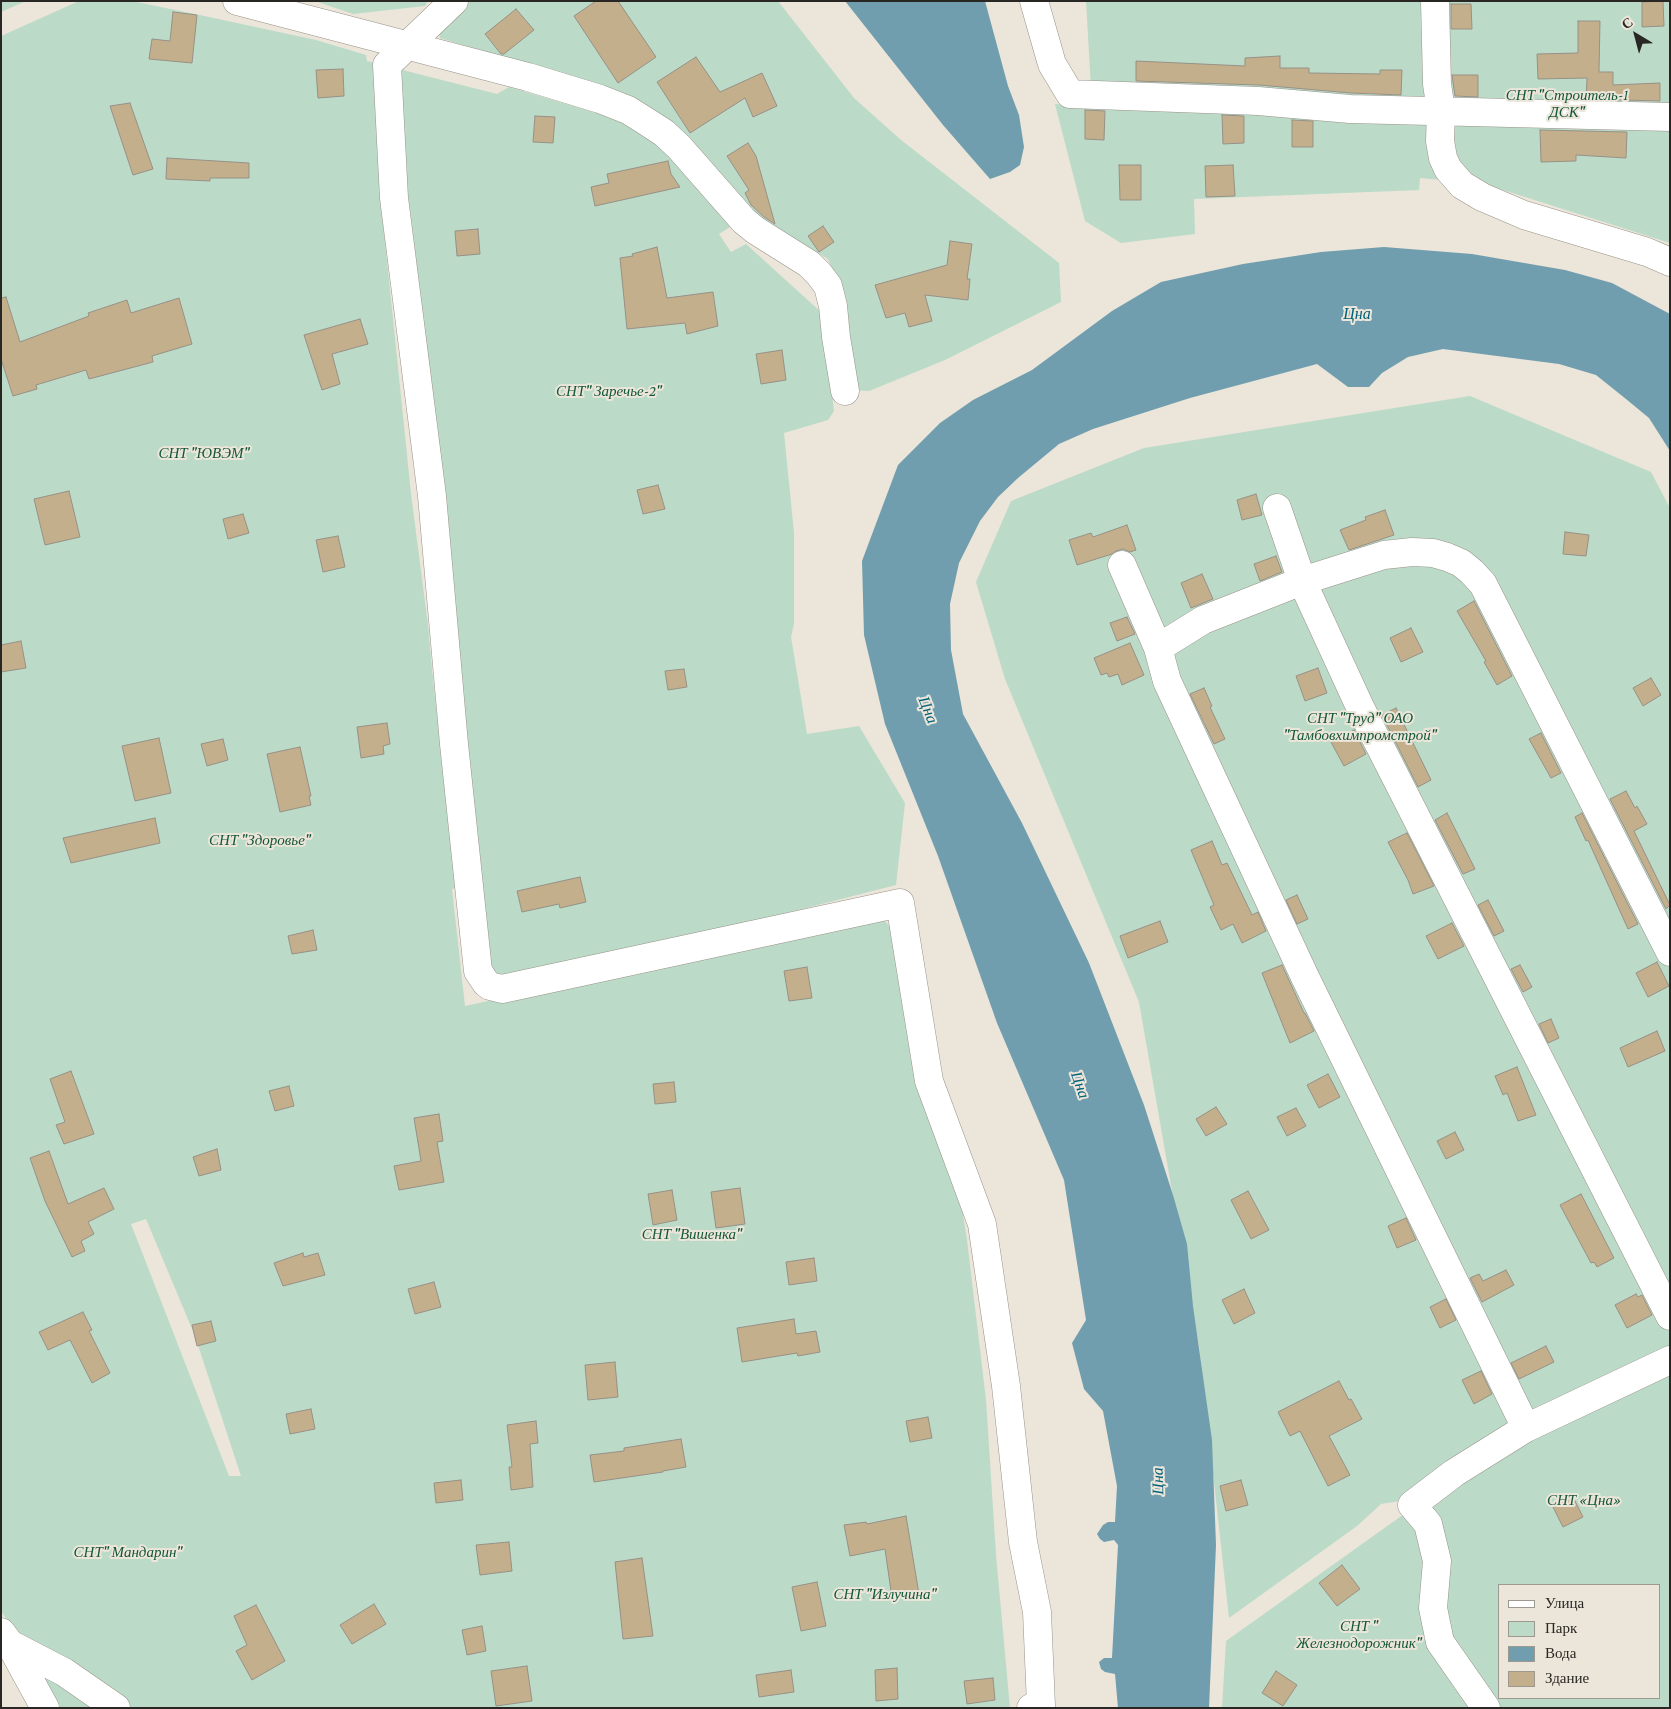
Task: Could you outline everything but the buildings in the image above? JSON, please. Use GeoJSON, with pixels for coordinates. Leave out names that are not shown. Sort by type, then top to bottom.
{"type":"FeatureCollection","features":[{"type":"Feature","properties":{"kind":"street"},"geometry":{"type":"LineString","coordinates":[[237,1],[528,77],[600,99],[628,110],[664,133],[692,160],[744,221],[809,264],[828,286],[833,306],[845,391]]}},
{"type":"Feature","properties":{"kind":"street"},"geometry":{"type":"LineString","coordinates":[[454,1],[387,65],[394,198],[432,496],[454,744],[478,971],[486,983],[502,989],[900,903],[930,1081],[982,1224],[1006,1386],[1023,1542],[1037,1612],[1038,1707]]}},
{"type":"Feature","properties":{"kind":"street"},"geometry":{"type":"LineString","coordinates":[[1034,1],[1052,64],[1070,94],[1258,101],[1350,109],[1670,117]]}},
{"type":"Feature","properties":{"kind":"street"},"geometry":{"type":"LineString","coordinates":[[1434,1],[1437,84],[1441,111],[1440,141],[1443,158],[1448,169],[1462,185],[1482,197],[1524,215],[1647,252],[1670,262]]}},
{"type":"Feature","properties":{"kind":"street"},"geometry":{"type":"LineString","coordinates":[[1277,508],[1302,581],[1360,707],[1670,1316]]}},
{"type":"Feature","properties":{"kind":"street"},"geometry":{"type":"LineString","coordinates":[[1158,648],[1203,620],[1302,581],[1384,555],[1412,552],[1433,553],[1461,563],[1483,584],[1670,952]]}},
{"type":"Feature","properties":{"kind":"street"},"geometry":{"type":"LineString","coordinates":[[1122,565],[1158,648],[1167,681],[1305,977],[1526,1428]]}},
{"type":"Feature","properties":{"kind":"street"},"geometry":{"type":"LineString","coordinates":[[1486,1708],[1440,1642],[1433,1608],[1437,1561],[1428,1524],[1412,1505],[1454,1473],[1526,1428],[1670,1361]]}},
{"type":"Feature","properties":{"kind":"street"},"geometry":{"type":"LineString","coordinates":[[6,1638],[44,1708]]}},
{"type":"Feature","properties":{"kind":"street"},"geometry":{"type":"LineString","coordinates":[[6,1638],[64,1672],[116,1708]]}},
{"type":"Feature","properties":{"kind":"green space"},"geometry":{"type":"Polygon","coordinates":[[[1,1],[26,1],[1,12],[1,1]]]}},
{"type":"Feature","properties":{"kind":"green space"},"geometry":{"type":"Polygon","coordinates":[[[79,1],[132,1],[316,40],[366,55],[367,61],[497,94],[509,87],[617,119],[667,120],[506,58],[440,38],[434,1],[778,1],[854,98],[901,140],[1059,263],[1061,302],[945,360],[869,391],[853,390],[844,300],[828,259],[752,213],[719,234],[731,252],[746,244],[822,313],[834,411],[828,420],[784,433],[794,533],[794,624],[791,637],[807,734],[859,726],[905,803],[896,885],[509,984],[488,969],[410,209],[382,212],[411,494],[428,625],[456,888],[452,889],[465,1006],[867,920],[883,919],[892,929],[953,1152],[967,1240],[986,1400],[996,1555],[1010,1708],[125,1708],[15,1632],[1,1611],[1,36],[79,1]],[[146,1219],[131,1224],[229,1476],[241,1476],[195,1336],[146,1219]]]}},
{"type":"Feature","properties":{"kind":"green space"},"geometry":{"type":"Polygon","coordinates":[[[315,1],[428,1],[425,6],[353,14],[315,1]]]}},
{"type":"Feature","properties":{"kind":"green space","name":"СНТ \"Строитель-1 ДСК\""},"geometry":{"type":"Polygon","coordinates":[[[1086,1],[1670,1],[1670,243],[1484,184],[1420,178],[1419,190],[1194,199],[1195,234],[1121,243],[1085,221],[1055,104],[1094,107],[1091,88],[1086,1]]]}},
{"type":"Feature","properties":{"kind":"green space","name":"СНТ \"Труд\" ОАО \"Тамбовхимпромстрой\""},"geometry":{"type":"Polygon","coordinates":[[[1470,396],[1651,472],[1670,508],[1670,1346],[1507,1426],[1400,1501],[1381,1504],[1357,1526],[1229,1618],[1199,1346],[1139,1002],[1005,679],[976,582],[1011,501],[1144,448],[1470,396]]]}},
{"type":"Feature","properties":{"kind":"green space"},"geometry":{"type":"Polygon","coordinates":[[[1670,1361],[1670,1708],[1222,1708],[1226,1641],[1435,1492],[1670,1361]]]}},
{"type":"Feature","properties":{"kind":"green space"},"geometry":{"type":"Polygon","coordinates":[[[29,1667],[94,1708],[53,1708],[29,1667]]]}},
{"type":"Feature","properties":{"kind":"water"},"geometry":{"type":"Polygon","coordinates":[[[845,1],[985,1],[1008,86],[1019,115],[1024,147],[1020,165],[1010,172],[990,179],[943,125],[845,1]]]}},
{"type":"Feature","properties":{"kind":"water","name":"Цна"},"geometry":{"type":"Polygon","coordinates":[[[1384,247],[1472,254],[1565,270],[1612,283],[1670,314],[1670,451],[1649,418],[1596,375],[1559,364],[1443,349],[1408,357],[1382,373],[1369,387],[1348,387],[1317,364],[1190,398],[1093,429],[1059,444],[998,497],[980,521],[959,563],[950,604],[951,650],[963,714],[1022,823],[1089,963],[1144,1105],[1187,1244],[1193,1306],[1212,1440],[1216,1545],[1209,1708],[1118,1708],[1115,1674],[1101,1669],[1099,1662],[1104,1658],[1112,1658],[1118,1545],[1114,1540],[1104,1542],[1097,1534],[1103,1525],[1108,1522],[1115,1522],[1117,1486],[1103,1411],[1084,1389],[1072,1343],[1086,1320],[1064,1180],[997,1023],[938,856],[885,724],[864,635],[862,561],[898,465],[940,423],[973,400],[1032,370],[1112,311],[1161,282],[1243,264],[1321,252],[1384,247]]]}},
{"type":"Feature","properties":{"kind":"park label","name":"СНТ\" Заречье-2\""},"geometry":{"type":"Point","coordinates":[609,391]}},
{"type":"Feature","properties":{"kind":"park label","name":"СНТ \"ЮВЭМ\""},"geometry":{"type":"Point","coordinates":[204,453]}},
{"type":"Feature","properties":{"kind":"park label","name":"СНТ \"Здоровье\""},"geometry":{"type":"Point","coordinates":[260,840]}},
{"type":"Feature","properties":{"kind":"park label","name":"СНТ \"Вишенка\""},"geometry":{"type":"Point","coordinates":[692,1234]}},
{"type":"Feature","properties":{"kind":"park label","name":"СНТ «Цна»"},"geometry":{"type":"Point","coordinates":[1584,1500]}},
{"type":"Feature","properties":{"kind":"park label","name":"СНТ\" Мандарин\""},"geometry":{"type":"Point","coordinates":[128,1552]}},
{"type":"Feature","properties":{"kind":"park label","name":"СНТ \"Излучина\""},"geometry":{"type":"Point","coordinates":[885,1594]}},
{"type":"Feature","properties":{"kind":"park label","name":"СНТ \" Железнодорожник\""},"geometry":{"type":"Point","coordinates":[1359,1634]}}]}
